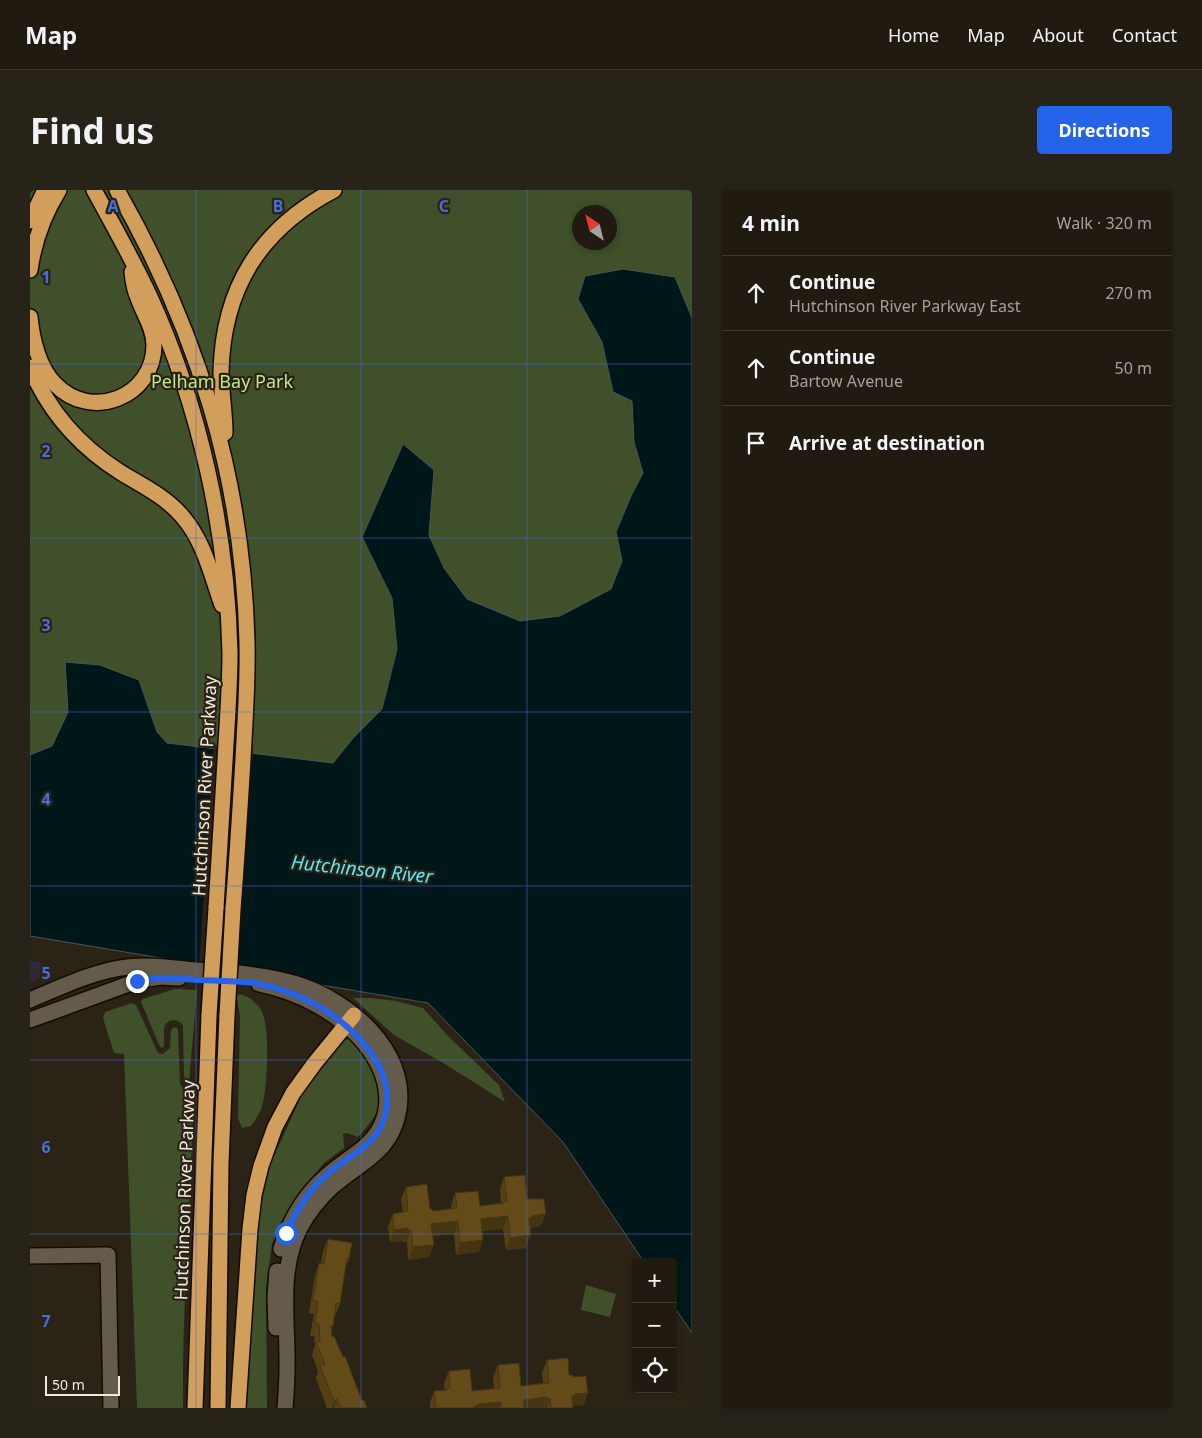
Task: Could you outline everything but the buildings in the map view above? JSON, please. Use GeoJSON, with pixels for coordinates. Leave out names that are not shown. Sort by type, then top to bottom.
{"type":"FeatureCollection","features":[{"type":"Feature","properties":{"kind":"highway"},"geometry":{"type":"LineString","coordinates":[[30,221],[45,190]]}},
{"type":"Feature","properties":{"kind":"highway"},"geometry":{"type":"LineString","coordinates":[[30,270],[42,222],[59,190]]}},
{"type":"Feature","properties":{"kind":"highway","name":"Hutchinson River Parkway"},"geometry":{"type":"LineString","coordinates":[[94,190],[150,298],[169,343],[187,395],[198,435],[218,528],[229,626],[230,663],[209,1015],[195,1408]]}},
{"type":"Feature","properties":{"kind":"highway","name":"Hutchinson River Parkway"},"geometry":{"type":"LineString","coordinates":[[118,190],[157,264],[190,340],[212,408],[225,457],[236,513],[243,568],[247,622],[247,664],[245,731],[226,1016],[221,1155],[218,1408]]}},
{"type":"Feature","properties":{"kind":"highway"},"geometry":{"type":"LineString","coordinates":[[225,457],[222,354],[225,324],[233,299],[252,261],[278,229],[301,210],[334,190]]}},
{"type":"Feature","properties":{"kind":"highway"},"geometry":{"type":"LineString","coordinates":[[30,317],[35,342],[44,368],[59,389],[76,399],[95,403],[113,401],[125,395],[136,387],[147,373],[154,345],[137,296],[127,251]]}},
{"type":"Feature","properties":{"kind":"highway"},"geometry":{"type":"LineString","coordinates":[[30,367],[50,406],[77,439],[103,461],[166,500],[189,525],[204,553],[229,626]]}},
{"type":"Feature","properties":{"kind":"highway"},"geometry":{"type":"LineString","coordinates":[[238,1408],[251,1219],[260,1166],[293,1093],[350,1020]]}},
{"type":"Feature","properties":{"kind":"street"},"geometry":{"type":"LineString","coordinates":[[30,1000],[89,976],[119,968],[147,966],[252,983],[271,987],[336,1016],[350,1020],[380,1067],[387,1087],[386,1108],[379,1130],[369,1142],[336,1167],[310,1193],[294,1216],[283,1242],[277,1270],[275,1296],[279,1372],[284,1408]]}},
{"type":"Feature","properties":{"kind":"street"},"geometry":{"type":"LineString","coordinates":[[30,1020],[137,981],[213,976]]}},
{"type":"Feature","properties":{"kind":"street"},"geometry":{"type":"LineString","coordinates":[[30,1256],[108,1255],[111,1408]]}},
{"type":"Feature","properties":{"kind":"shaded area"},"geometry":{"type":"Polygon","coordinates":[[[30,961],[40,962],[55,972],[30,982],[30,961]]]}},
{"type":"Feature","properties":{"kind":"green space","name":"Pelham Bay Park"},"geometry":{"type":"Polygon","coordinates":[[[30,190],[692,190],[692,844],[30,793],[30,190]]]}},
{"type":"Feature","properties":{"kind":"green space"},"geometry":{"type":"Polygon","coordinates":[[[175,989],[197,990],[188,1083],[184,1080],[183,1025],[176,1020],[168,1022],[164,1028],[163,1048],[160,1047],[141,1002],[143,999],[175,989]]]}},
{"type":"Feature","properties":{"kind":"green space"},"geometry":{"type":"Polygon","coordinates":[[[238,994],[249,998],[262,1012],[265,1020],[267,1045],[265,1089],[261,1109],[251,1126],[242,1128],[238,1118],[240,1017],[238,994]]]}},
{"type":"Feature","properties":{"kind":"green space"},"geometry":{"type":"Polygon","coordinates":[[[353,998],[396,1001],[423,1008],[448,1036],[499,1085],[505,1102],[445,1064],[394,1035],[353,998]]]}},
{"type":"Feature","properties":{"kind":"green space"},"geometry":{"type":"Polygon","coordinates":[[[132,1003],[136,1005],[158,1053],[163,1054],[170,1048],[171,1030],[174,1027],[178,1029],[180,1084],[183,1088],[194,1090],[185,1289],[183,1408],[137,1408],[124,1054],[114,1053],[103,1018],[105,1012],[132,1003]]]}},
{"type":"Feature","properties":{"kind":"green space"},"geometry":{"type":"Polygon","coordinates":[[[349,1039],[361,1051],[376,1076],[381,1093],[380,1105],[372,1120],[358,1137],[347,1133],[343,1134],[344,1148],[324,1163],[299,1193],[281,1222],[272,1244],[266,1287],[267,1408],[244,1408],[260,1205],[269,1167],[305,1088],[342,1040],[349,1039]]]}},
{"type":"Feature","properties":{"kind":"green space"},"geometry":{"type":"Polygon","coordinates":[[[586,1285],[616,1294],[610,1317],[581,1310],[586,1285]]]}},
{"type":"Feature","properties":{"kind":"water","name":"Hutchinson River"},"geometry":{"type":"Polygon","coordinates":[[[623,269],[675,277],[692,318],[692,1333],[677,1311],[677,1258],[641,1258],[563,1142],[428,1003],[30,936],[30,755],[52,746],[68,712],[65,662],[100,665],[139,680],[157,732],[167,743],[333,763],[354,737],[382,709],[397,649],[392,598],[362,537],[403,444],[434,470],[429,535],[444,568],[467,599],[520,621],[560,616],[611,589],[622,561],[616,532],[643,473],[634,442],[632,401],[613,392],[602,342],[578,299],[585,276],[623,269]]]}},
{"type":"Feature","properties":{"kind":"pier"},"geometry":{"type":"Polygon","coordinates":[[[214,745],[253,750],[238,973],[199,967],[214,745]]]}},
{"type":"Feature","properties":{"kind":"route"},"geometry":{"type":"LineString","coordinates":[[137,981],[152,978],[168,978],[243,982],[271,987],[308,1001],[336,1016],[358,1037],[377,1061],[386,1080],[387,1094],[386,1108],[379,1130],[364,1148],[322,1179],[299,1208],[286,1233]]}}]}
